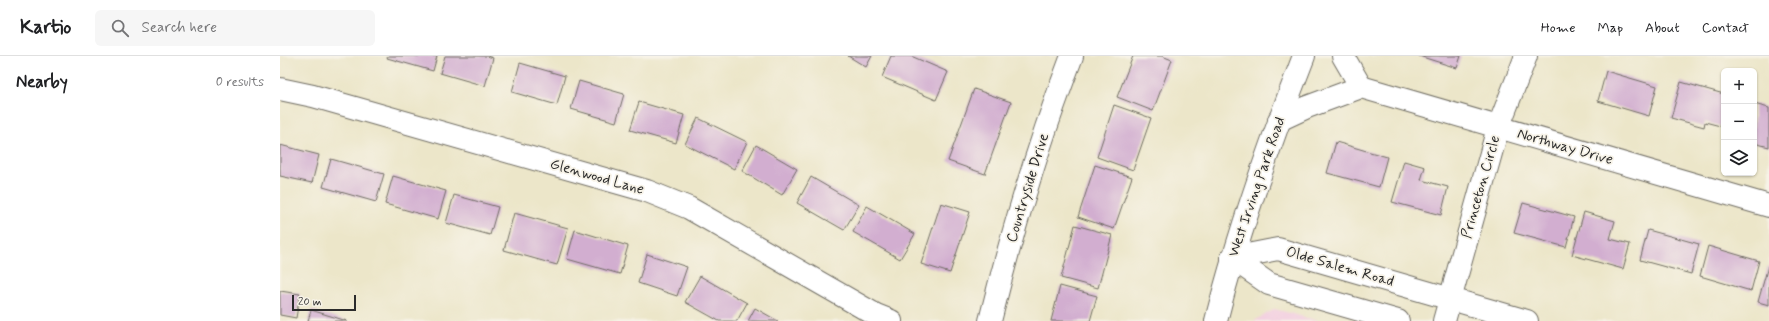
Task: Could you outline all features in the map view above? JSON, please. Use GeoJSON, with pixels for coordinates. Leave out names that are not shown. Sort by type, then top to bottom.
{"type":"FeatureCollection","features":[{"type":"Feature","properties":{"kind":"street","name":"West Irving Park Road"},"geometry":{"type":"LineString","coordinates":[[1216,321],[1232,258],[1264,160],[1304,56]]}},
{"type":"Feature","properties":{"kind":"street"},"geometry":{"type":"LineString","coordinates":[[1279,120],[1307,107],[1361,87],[1343,56]]}},
{"type":"Feature","properties":{"kind":"street","name":"Princeton Circle"},"geometry":{"type":"LineString","coordinates":[[1444,321],[1498,128],[1526,56]]}},
{"type":"Feature","properties":{"kind":"street","name":"Countryside Drive"},"geometry":{"type":"LineString","coordinates":[[990,321],[1000,280],[1023,201],[1067,57]]}},
{"type":"Feature","properties":{"kind":"street","name":"Northway Drive"},"geometry":{"type":"LineString","coordinates":[[1361,87],[1769,206]]}},
{"type":"Feature","properties":{"kind":"street","name":"Glenwood Lane"},"geometry":{"type":"LineString","coordinates":[[280,89],[328,100],[648,191],[689,208],[876,315],[891,321]]}},
{"type":"Feature","properties":{"kind":"street","name":"Olde Salem Road"},"geometry":{"type":"LineString","coordinates":[[1232,258],[1278,249],[1527,321]]}},
{"type":"Feature","properties":{"kind":"street"},"geometry":{"type":"LineString","coordinates":[[1232,258],[1269,284],[1398,321]]}},
{"type":"Feature","properties":{"kind":"shaded area"},"geometry":{"type":"Polygon","coordinates":[[[1275,309],[1318,321],[1254,321],[1275,309]]]}},
{"type":"Feature","properties":{"kind":"building"},"geometry":{"type":"Polygon","coordinates":[[[388,56],[437,56],[433,71],[387,58],[388,56]]]}},
{"type":"Feature","properties":{"kind":"building"},"geometry":{"type":"Polygon","coordinates":[[[445,56],[487,56],[493,58],[485,86],[440,73],[445,56]]]}},
{"type":"Feature","properties":{"kind":"building"},"geometry":{"type":"Polygon","coordinates":[[[848,56],[872,56],[866,67],[848,56]]]}},
{"type":"Feature","properties":{"kind":"building"},"geometry":{"type":"Polygon","coordinates":[[[891,56],[911,56],[948,72],[936,100],[882,77],[891,56]]]}},
{"type":"Feature","properties":{"kind":"building"},"geometry":{"type":"Polygon","coordinates":[[[1133,56],[1162,56],[1172,60],[1153,111],[1117,97],[1133,56]]]}},
{"type":"Feature","properties":{"kind":"building"},"geometry":{"type":"Polygon","coordinates":[[[1419,56],[1461,56],[1457,68],[1419,56]]]}},
{"type":"Feature","properties":{"kind":"building"},"geometry":{"type":"Polygon","coordinates":[[[520,63],[565,76],[557,105],[512,92],[520,63]]]}},
{"type":"Feature","properties":{"kind":"building"},"geometry":{"type":"Polygon","coordinates":[[[1606,71],[1657,86],[1649,116],[1598,101],[1606,71]]]}},
{"type":"Feature","properties":{"kind":"building"},"geometry":{"type":"Polygon","coordinates":[[[579,81],[624,94],[616,122],[571,109],[579,81]]]}},
{"type":"Feature","properties":{"kind":"building"},"geometry":{"type":"Polygon","coordinates":[[[1681,82],[1721,93],[1721,126],[1705,122],[1704,127],[1671,118],[1681,82]]]}},
{"type":"Feature","properties":{"kind":"building"},"geometry":{"type":"Polygon","coordinates":[[[974,89],[1011,102],[985,174],[948,161],[974,89]]]}},
{"type":"Feature","properties":{"kind":"building"},"geometry":{"type":"Polygon","coordinates":[[[639,102],[684,115],[676,143],[630,130],[639,102]]]}},
{"type":"Feature","properties":{"kind":"building"},"geometry":{"type":"Polygon","coordinates":[[[1114,105],[1151,118],[1133,170],[1097,157],[1114,105]]]}},
{"type":"Feature","properties":{"kind":"building"},"geometry":{"type":"Polygon","coordinates":[[[1757,105],[1769,108],[1769,147],[1757,144],[1757,105]]]}},
{"type":"Feature","properties":{"kind":"building"},"geometry":{"type":"Polygon","coordinates":[[[698,118],[747,142],[734,169],[685,144],[698,118]]]}},
{"type":"Feature","properties":{"kind":"building"},"geometry":{"type":"Polygon","coordinates":[[[1336,142],[1387,157],[1379,187],[1327,173],[1336,142]]]}},
{"type":"Feature","properties":{"kind":"building"},"geometry":{"type":"Polygon","coordinates":[[[280,145],[319,155],[312,183],[280,176],[280,145]]]}},
{"type":"Feature","properties":{"kind":"building"},"geometry":{"type":"Polygon","coordinates":[[[756,145],[797,169],[782,195],[742,171],[756,145]]]}},
{"type":"Feature","properties":{"kind":"building"},"geometry":{"type":"Polygon","coordinates":[[[331,159],[384,174],[376,202],[323,187],[331,159]]]}},
{"type":"Feature","properties":{"kind":"building"},"geometry":{"type":"Polygon","coordinates":[[[1404,161],[1425,167],[1421,180],[1448,187],[1441,215],[1392,202],[1404,161]]]}},
{"type":"Feature","properties":{"kind":"building"},"geometry":{"type":"Polygon","coordinates":[[[1095,165],[1132,177],[1114,229],[1078,217],[1095,165]]]}},
{"type":"Feature","properties":{"kind":"building"},"geometry":{"type":"Polygon","coordinates":[[[393,176],[446,191],[438,219],[385,204],[393,176]]]}},
{"type":"Feature","properties":{"kind":"building"},"geometry":{"type":"Polygon","coordinates":[[[811,177],[859,205],[844,230],[797,203],[811,177]]]}},
{"type":"Feature","properties":{"kind":"building"},"geometry":{"type":"Polygon","coordinates":[[[454,195],[498,207],[490,235],[446,223],[454,195]]]}},
{"type":"Feature","properties":{"kind":"building"},"geometry":{"type":"Polygon","coordinates":[[[941,203],[970,212],[950,273],[921,264],[941,203]]]}},
{"type":"Feature","properties":{"kind":"building"},"geometry":{"type":"Polygon","coordinates":[[[1523,203],[1574,217],[1566,247],[1514,233],[1523,203]]]}},
{"type":"Feature","properties":{"kind":"building"},"geometry":{"type":"Polygon","coordinates":[[[867,206],[915,234],[900,259],[853,232],[867,206]]]}},
{"type":"Feature","properties":{"kind":"building"},"geometry":{"type":"Polygon","coordinates":[[[1584,212],[1615,221],[1610,239],[1630,244],[1623,269],[1572,255],[1584,212]]]}},
{"type":"Feature","properties":{"kind":"building"},"geometry":{"type":"Polygon","coordinates":[[[514,213],[568,228],[557,265],[504,250],[514,213]]]}},
{"type":"Feature","properties":{"kind":"building"},"geometry":{"type":"Polygon","coordinates":[[[1075,225],[1112,235],[1098,288],[1061,278],[1075,225]]]}},
{"type":"Feature","properties":{"kind":"building"},"geometry":{"type":"Polygon","coordinates":[[[575,230],[628,246],[620,274],[567,259],[575,230]]]}},
{"type":"Feature","properties":{"kind":"building"},"geometry":{"type":"Polygon","coordinates":[[[1648,230],[1699,244],[1691,274],[1640,260],[1648,230]]]}},
{"type":"Feature","properties":{"kind":"building"},"geometry":{"type":"Polygon","coordinates":[[[1708,246],[1759,261],[1751,291],[1700,276],[1708,246]]]}},
{"type":"Feature","properties":{"kind":"building"},"geometry":{"type":"Polygon","coordinates":[[[647,254],[687,267],[677,296],[638,283],[647,254]]]}},
{"type":"Feature","properties":{"kind":"building"},"geometry":{"type":"Polygon","coordinates":[[[1769,266],[1769,305],[1758,302],[1769,266]]]}},
{"type":"Feature","properties":{"kind":"building"},"geometry":{"type":"Polygon","coordinates":[[[700,276],[747,303],[737,321],[719,321],[685,302],[700,276]]]}},
{"type":"Feature","properties":{"kind":"building"},"geometry":{"type":"Polygon","coordinates":[[[1060,286],[1097,296],[1090,321],[1051,321],[1060,286]]]}},
{"type":"Feature","properties":{"kind":"building"},"geometry":{"type":"Polygon","coordinates":[[[280,291],[300,294],[296,318],[280,315],[280,291]]]}},
{"type":"Feature","properties":{"kind":"building"},"geometry":{"type":"Polygon","coordinates":[[[755,308],[778,321],[748,321],[755,308]]]}},
{"type":"Feature","properties":{"kind":"building"},"geometry":{"type":"Polygon","coordinates":[[[311,310],[347,321],[308,321],[311,310]]]}}]}
